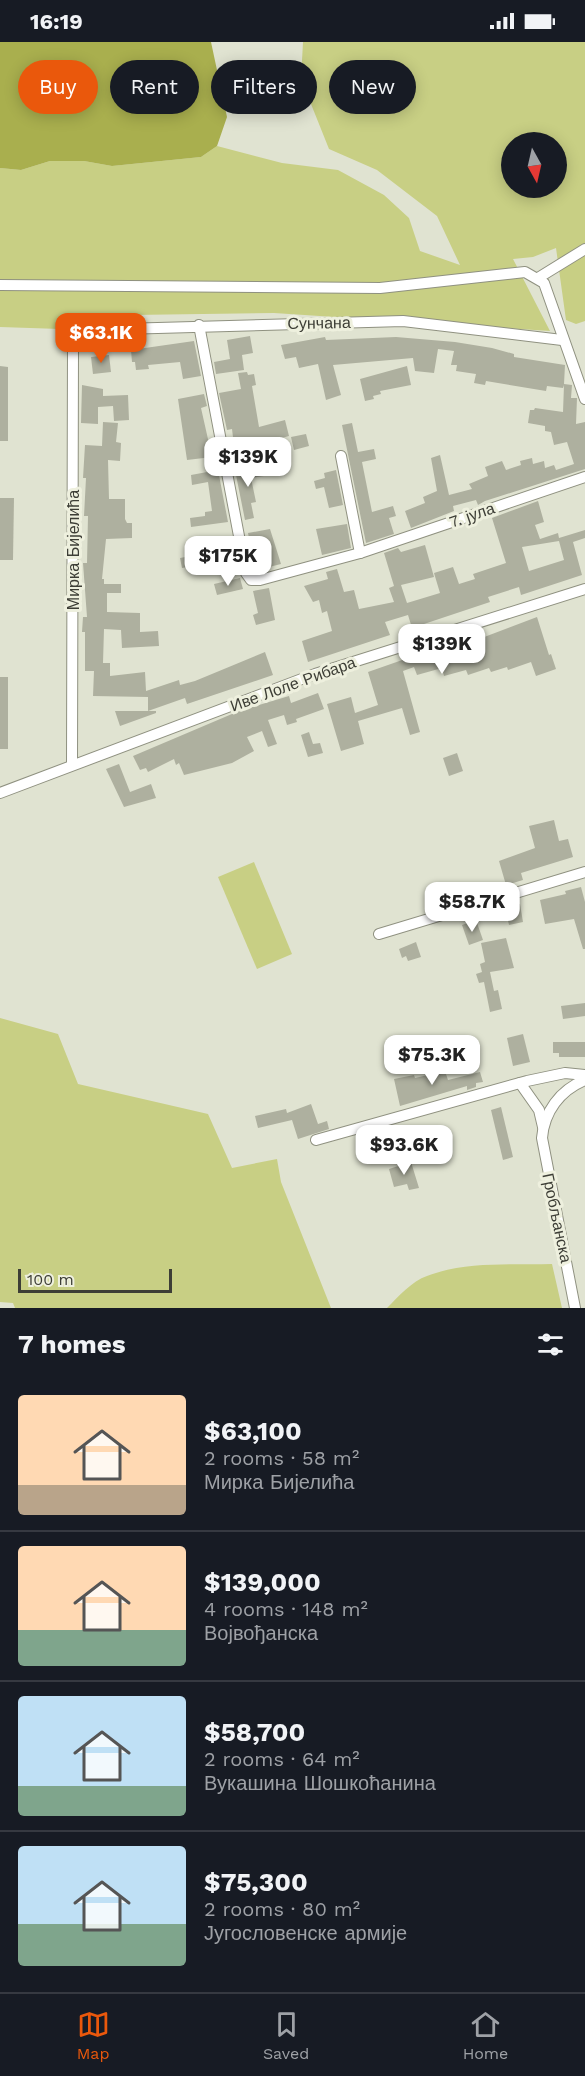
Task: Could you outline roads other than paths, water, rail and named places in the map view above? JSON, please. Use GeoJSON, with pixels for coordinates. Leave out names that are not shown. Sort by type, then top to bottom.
{"type":"FeatureCollection","features":[{"type":"Feature","properties":{"kind":"street"},"geometry":{"type":"LineString","coordinates":[[538,278],[585,249]]}},
{"type":"Feature","properties":{"kind":"street"},"geometry":{"type":"LineString","coordinates":[[0,285],[300,289],[416,285],[525,272],[538,278],[547,289],[562,340],[585,399]]}},
{"type":"Feature","properties":{"kind":"street","name":"Сунчана"},"geometry":{"type":"LineString","coordinates":[[76,336],[86,330],[403,321],[562,340]]}},
{"type":"Feature","properties":{"kind":"street","name":"7. јула"},"geometry":{"type":"LineString","coordinates":[[199,325],[246,573],[251,579],[260,580],[360,553],[585,477]]}},
{"type":"Feature","properties":{"kind":"street","name":"Мирка Бијелића"},"geometry":{"type":"LineString","coordinates":[[72,765],[73,356],[76,336]]}},
{"type":"Feature","properties":{"kind":"street"},"geometry":{"type":"LineString","coordinates":[[341,456],[360,553]]}},
{"type":"Feature","properties":{"kind":"street","name":"Иве Лоле Рибара"},"geometry":{"type":"LineString","coordinates":[[0,793],[315,674],[585,589]]}},
{"type":"Feature","properties":{"kind":"street"},"geometry":{"type":"LineString","coordinates":[[379,934],[585,872]]}},
{"type":"Feature","properties":{"kind":"street"},"geometry":{"type":"LineString","coordinates":[[316,1140],[520,1083],[565,1073],[585,1075]]}},
{"type":"Feature","properties":{"kind":"street"},"geometry":{"type":"LineString","coordinates":[[543,1127],[555,1102],[573,1086],[585,1080]]}},
{"type":"Feature","properties":{"kind":"street"},"geometry":{"type":"LineString","coordinates":[[520,1083],[539,1110],[543,1127]]}},
{"type":"Feature","properties":{"kind":"street","name":"Гробљанска"},"geometry":{"type":"LineString","coordinates":[[543,1127],[543,1152],[575,1308]]}}]}
